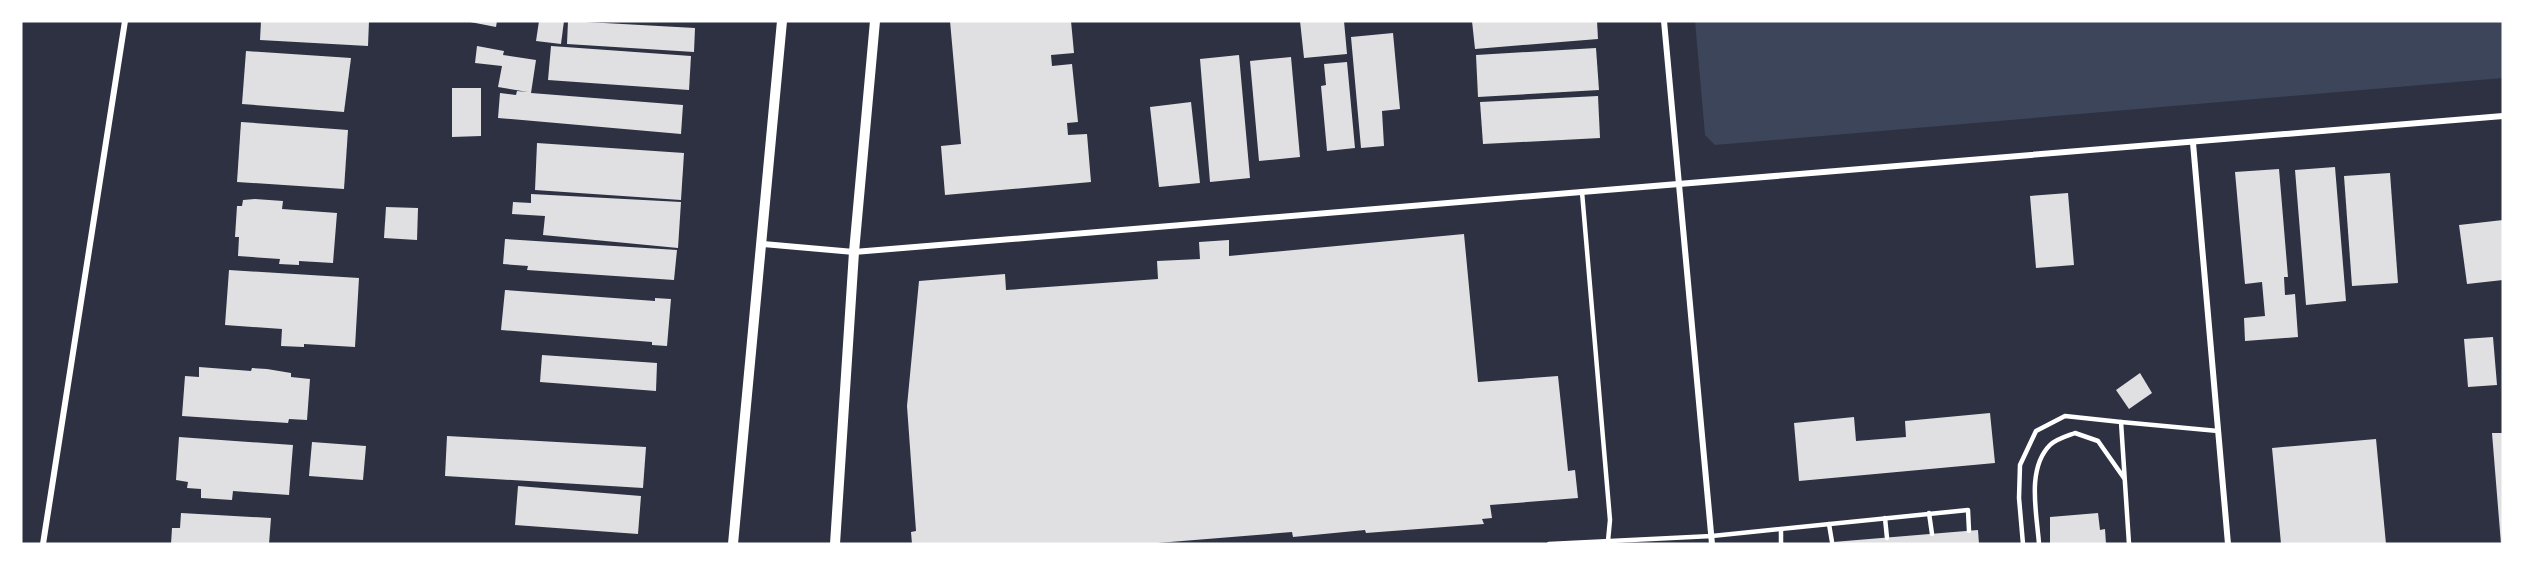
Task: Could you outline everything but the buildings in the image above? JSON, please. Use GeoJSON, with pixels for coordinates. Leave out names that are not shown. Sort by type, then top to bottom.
{"type":"FeatureCollection","features":[{"type":"Feature","properties":{"kind":"street"},"geometry":{"type":"LineString","coordinates":[[43,544],[125,21]]}},
{"type":"Feature","properties":{"kind":"street"},"geometry":{"type":"LineString","coordinates":[[733,544],[763,244],[782,21]]}},
{"type":"Feature","properties":{"kind":"street"},"geometry":{"type":"LineString","coordinates":[[835,544],[854,252],[874,21]]}},
{"type":"Feature","properties":{"kind":"street"},"geometry":{"type":"LineString","coordinates":[[1664,21],[1712,544]]}},
{"type":"Feature","properties":{"kind":"street"},"geometry":{"type":"LineString","coordinates":[[763,244],[854,252],[2503,116]]}},
{"type":"Feature","properties":{"kind":"street"},"geometry":{"type":"LineString","coordinates":[[2193,143],[2228,544]]}},
{"type":"Feature","properties":{"kind":"lane"},"geometry":{"type":"LineString","coordinates":[[1582,192],[1610,520],[1606,542]]}},
{"type":"Feature","properties":{"kind":"lane"},"geometry":{"type":"LineString","coordinates":[[2023,544],[2019,498],[2020,465],[2036,431],[2065,416],[2218,431]]}},
{"type":"Feature","properties":{"kind":"lane"},"geometry":{"type":"LineString","coordinates":[[2121,422],[2129,544]]}},
{"type":"Feature","properties":{"kind":"lane"},"geometry":{"type":"LineString","coordinates":[[2039,544],[2036,480],[2039,459],[2051,443],[2075,433],[2098,441],[2125,480]]}},
{"type":"Feature","properties":{"kind":"lane"},"geometry":{"type":"LineString","coordinates":[[1549,544],[1712,536],[1968,510],[1970,531]]}},
{"type":"Feature","properties":{"kind":"lane"},"geometry":{"type":"LineString","coordinates":[[1929,513],[1932,534]]}},
{"type":"Feature","properties":{"kind":"lane"},"geometry":{"type":"LineString","coordinates":[[1885,518],[1887,538]]}},
{"type":"Feature","properties":{"kind":"lane"},"geometry":{"type":"LineString","coordinates":[[1829,524],[1832,542]]}},
{"type":"Feature","properties":{"kind":"lane"},"geometry":{"type":"LineString","coordinates":[[1781,529],[1781,544]]}},
{"type":"Feature","properties":{"kind":"shaded area"},"geometry":{"type":"Polygon","coordinates":[[[1695,21],[2503,21],[2503,78],[1715,145],[1705,135],[1695,21]]]}}]}
